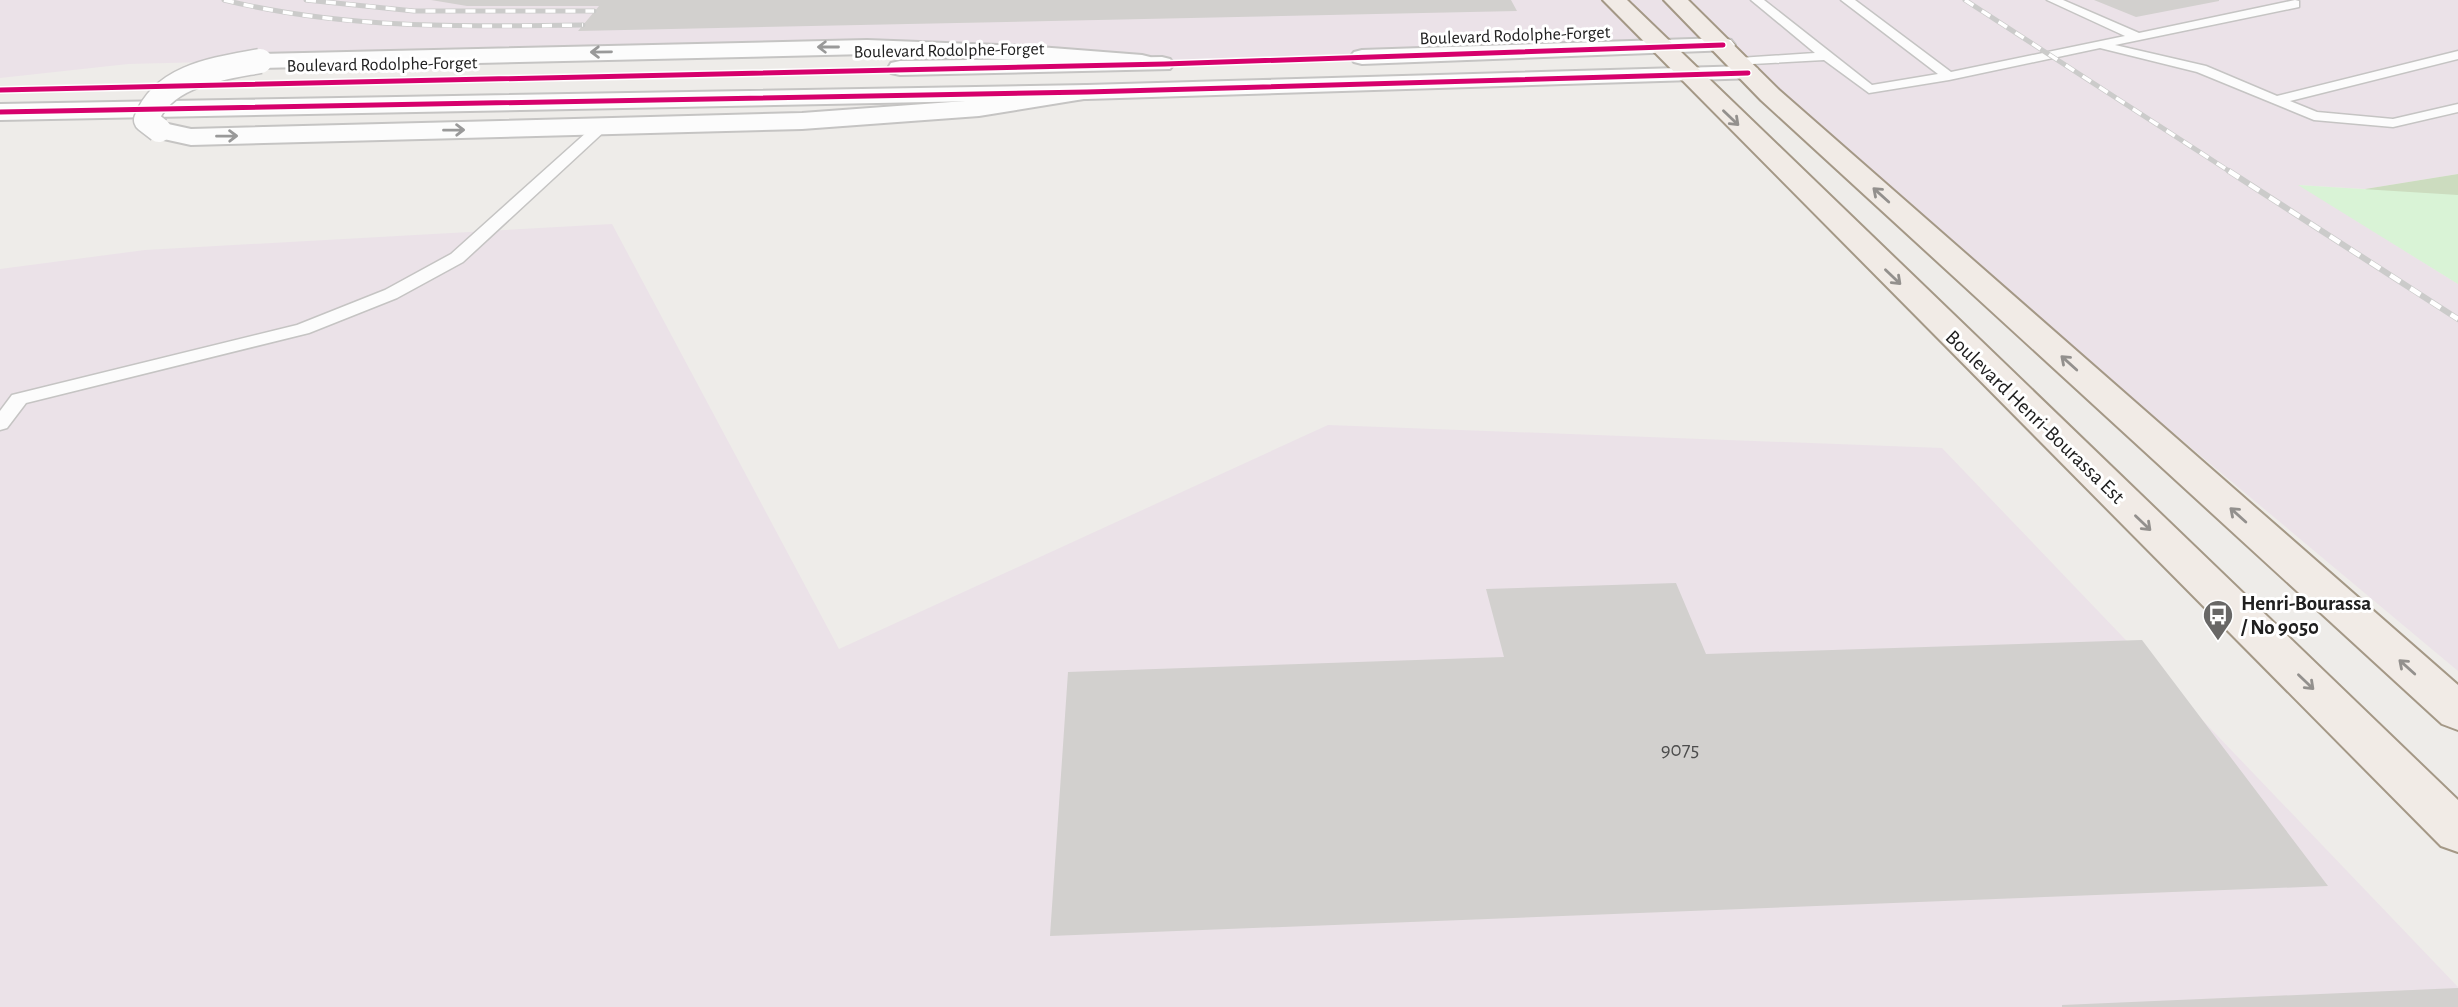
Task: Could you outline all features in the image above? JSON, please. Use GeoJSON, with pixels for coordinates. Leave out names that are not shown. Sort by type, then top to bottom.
{"type":"FeatureCollection","features":[{"type":"Feature","properties":{"kind":"main road","name":"Boulevard Henri-Bourassa Est"},"geometry":{"type":"LineString","coordinates":[[1614,0],[1687,75],[2458,831]]}},
{"type":"Feature","properties":{"kind":"main road"},"geometry":{"type":"LineString","coordinates":[[1675,0],[1737,60],[2458,712]]}},
{"type":"Feature","properties":{"kind":"street","name":"Boulevard Rodolphe-Forget"},"geometry":{"type":"LineString","coordinates":[[1087,92],[1042,100],[925,113],[802,121],[191,137],[159,130],[146,120],[148,106],[162,92],[220,68],[260,61],[867,47],[1026,53],[1165,64]]}},
{"type":"Feature","properties":{"kind":"street","name":"Boulevard Rodolphe-Forget"},"geometry":{"type":"LineString","coordinates":[[0,90],[1165,64],[1660,47],[1737,60]]}},
{"type":"Feature","properties":{"kind":"street","name":"Boulevard Rodolphe-Forget"},"geometry":{"type":"LineString","coordinates":[[0,112],[1087,92],[1687,75],[1737,60]]}},
{"type":"Feature","properties":{"kind":"lane"},"geometry":{"type":"LineString","coordinates":[[1757,0],[1869,89],[1949,76],[2295,4]]}},
{"type":"Feature","properties":{"kind":"lane"},"geometry":{"type":"LineString","coordinates":[[1847,0],[1949,76]]}},
{"type":"Feature","properties":{"kind":"lane"},"geometry":{"type":"LineString","coordinates":[[2053,0],[2139,37]]}},
{"type":"Feature","properties":{"kind":"lane"},"geometry":{"type":"LineString","coordinates":[[2096,46],[2202,69],[2314,116],[2393,123],[2458,108]]}},
{"type":"Feature","properties":{"kind":"lane"},"geometry":{"type":"LineString","coordinates":[[2277,100],[2458,55]]}},
{"type":"Feature","properties":{"kind":"lane"},"geometry":{"type":"LineString","coordinates":[[1737,60],[1827,57]]}},
{"type":"Feature","properties":{"kind":"lane"},"geometry":{"type":"LineString","coordinates":[[0,424],[19,399],[303,330],[391,294],[457,258],[602,126]]}},
{"type":"Feature","properties":{"kind":"shaded area"},"geometry":{"type":"Polygon","coordinates":[[[0,0],[2458,0],[2458,174],[2365,189],[2299,185],[2458,284],[2458,671],[1787,110],[1723,45],[1165,64],[818,47],[128,64],[0,78],[0,0]]]}},
{"type":"Feature","properties":{"kind":"shaded area"},"geometry":{"type":"Polygon","coordinates":[[[612,224],[839,649],[1328,425],[1942,448],[2458,987],[2458,1007],[0,1007],[0,269],[145,250],[612,224]]]}},
{"type":"Feature","properties":{"kind":"green space"},"geometry":{"type":"Polygon","coordinates":[[[2458,174],[2458,245],[2365,189],[2458,174]]]}},
{"type":"Feature","properties":{"kind":"green space"},"geometry":{"type":"Polygon","coordinates":[[[2298,185],[2458,195],[2458,284],[2298,185]]]}},
{"type":"Feature","properties":{"kind":"building"},"geometry":{"type":"Polygon","coordinates":[[[431,0],[1511,0],[1517,11],[578,31],[599,6],[467,6],[431,0]]]}},
{"type":"Feature","properties":{"kind":"building"},"geometry":{"type":"Polygon","coordinates":[[[2094,0],[2219,0],[2219,1],[2136,17],[2094,0]]]}},
{"type":"Feature","properties":{"kind":"building"},"geometry":{"type":"Polygon","coordinates":[[[1676,583],[1706,654],[2142,640],[2328,886],[1050,936],[1068,672],[1504,657],[1486,589],[1676,583]]]}},
{"type":"Feature","properties":{"kind":"building"},"geometry":{"type":"Polygon","coordinates":[[[2458,988],[2458,1007],[2062,1007],[2062,1005],[2458,988]]]}},
{"type":"Feature","properties":{"kind":"railway"},"geometry":{"type":"LineString","coordinates":[[224,0],[358,21],[448,26],[583,25]]}},
{"type":"Feature","properties":{"kind":"railway"},"geometry":{"type":"LineString","coordinates":[[306,0],[414,11],[594,11]]}},
{"type":"Feature","properties":{"kind":"railway"},"geometry":{"type":"LineString","coordinates":[[1965,0],[2232,173]]}},
{"type":"Feature","properties":{"kind":"railway"},"geometry":{"type":"LineString","coordinates":[[2229,171],[2458,319]]}},
{"type":"Feature","properties":{"kind":"cycle path"},"geometry":{"type":"LineString","coordinates":[[0,90],[1165,64],[1723,45]]}},
{"type":"Feature","properties":{"kind":"cycle path"},"geometry":{"type":"LineString","coordinates":[[0,112],[1087,92],[1748,73]]}},
{"type":"Feature","properties":{"kind":"place","name":"Henri-Bourassa / No 9050"},"geometry":{"type":"Point","coordinates":[2218,642]}}]}
